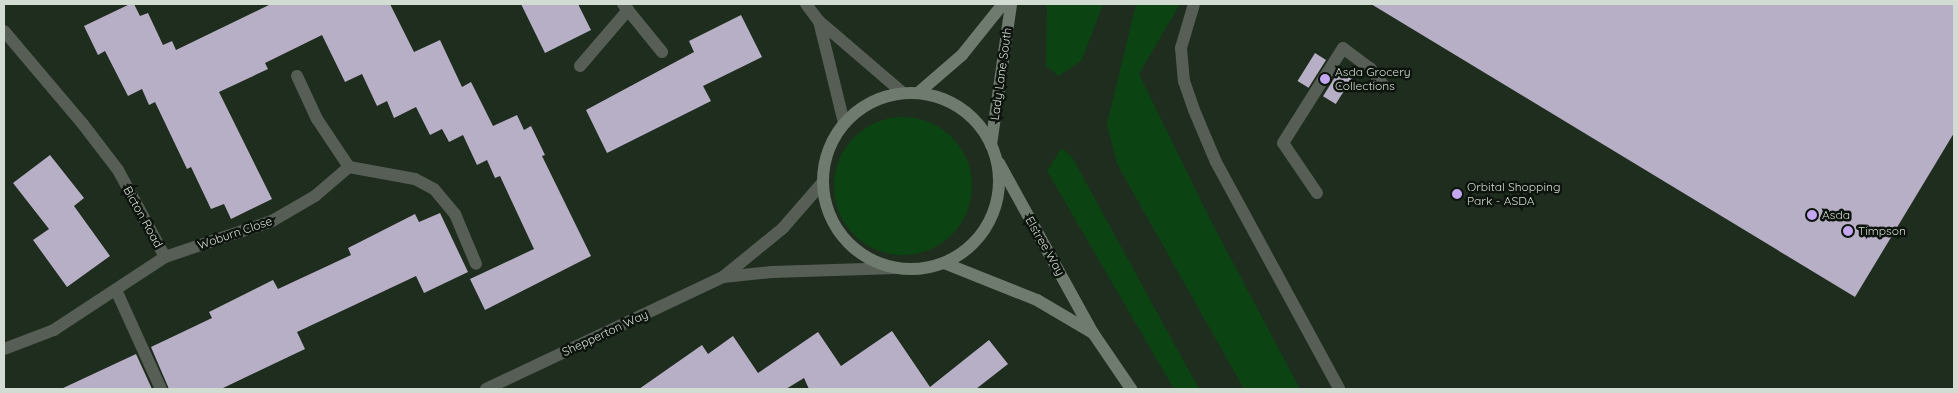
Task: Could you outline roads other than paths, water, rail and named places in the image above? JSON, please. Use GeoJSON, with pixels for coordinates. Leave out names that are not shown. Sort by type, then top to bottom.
{"type":"FeatureCollection","features":[{"type":"Feature","properties":{"kind":"main road","name":"Lady Lane South"},"geometry":{"type":"LineString","coordinates":[[918,93],[962,55],[1003,4]]}},
{"type":"Feature","properties":{"kind":"main road","name":"Lady Lane South"},"geometry":{"type":"LineString","coordinates":[[991,144],[1011,4]]}},
{"type":"Feature","properties":{"kind":"main road"},"geometry":{"type":"LineString","coordinates":[[903,93],[918,93],[941,98],[962,109],[979,125],[991,144],[996,159],[999,183],[996,200],[983,231],[966,250],[944,263],[920,268],[897,268],[873,260],[852,247],[836,228],[826,206],[823,182],[832,140],[844,123],[861,108],[881,98],[903,93]]}},
{"type":"Feature","properties":{"kind":"main road","name":"Elstree Way"},"geometry":{"type":"LineString","coordinates":[[996,159],[1093,333],[1130,389]]}},
{"type":"Feature","properties":{"kind":"main road","name":"Elstree Way"},"geometry":{"type":"LineString","coordinates":[[944,263],[1038,300],[1093,333]]}},
{"type":"Feature","properties":{"kind":"street"},"geometry":{"type":"LineString","coordinates":[[806,4],[819,21],[903,93]]}},
{"type":"Feature","properties":{"kind":"street"},"geometry":{"type":"LineString","coordinates":[[1194,4],[1181,48],[1184,81],[1194,110],[1216,162],[1339,389]]}},
{"type":"Feature","properties":{"kind":"street"},"geometry":{"type":"LineString","coordinates":[[580,66],[625,7],[662,52]]}},
{"type":"Feature","properties":{"kind":"street"},"geometry":{"type":"LineString","coordinates":[[819,21],[844,123]]}},
{"type":"Feature","properties":{"kind":"street","name":"Bicton Road"},"geometry":{"type":"LineString","coordinates":[[4,31],[82,122],[118,170],[165,257],[54,330],[4,349]]}},
{"type":"Feature","properties":{"kind":"street"},"geometry":{"type":"LineString","coordinates":[[1317,193],[1282,143],[1343,48],[1370,68],[1384,86]]}},
{"type":"Feature","properties":{"kind":"street"},"geometry":{"type":"LineString","coordinates":[[297,76],[317,119],[349,167],[415,179],[434,189],[455,214],[476,264]]}},
{"type":"Feature","properties":{"kind":"street","name":"Woburn Close"},"geometry":{"type":"LineString","coordinates":[[165,257],[272,222],[315,196],[349,167]]}},
{"type":"Feature","properties":{"kind":"street","name":"Shepperton Way"},"geometry":{"type":"LineString","coordinates":[[486,389],[723,277],[783,228],[823,182]]}},
{"type":"Feature","properties":{"kind":"street","name":"Shepperton Way"},"geometry":{"type":"LineString","coordinates":[[723,277],[897,268]]}},
{"type":"Feature","properties":{"kind":"street"},"geometry":{"type":"LineString","coordinates":[[116,290],[161,389]]}},
{"type":"Feature","properties":{"kind":"place","name":"Asda Grocery Collections"},"geometry":{"type":"Point","coordinates":[1325,79]}},
{"type":"Feature","properties":{"kind":"place","name":"Orbital Shopping Park - ASDA"},"geometry":{"type":"Point","coordinates":[1457,194]}},
{"type":"Feature","properties":{"kind":"place","name":"Asda"},"geometry":{"type":"Point","coordinates":[1812,215]}},
{"type":"Feature","properties":{"kind":"place","name":"Timpson"},"geometry":{"type":"Point","coordinates":[1848,231]}}]}
